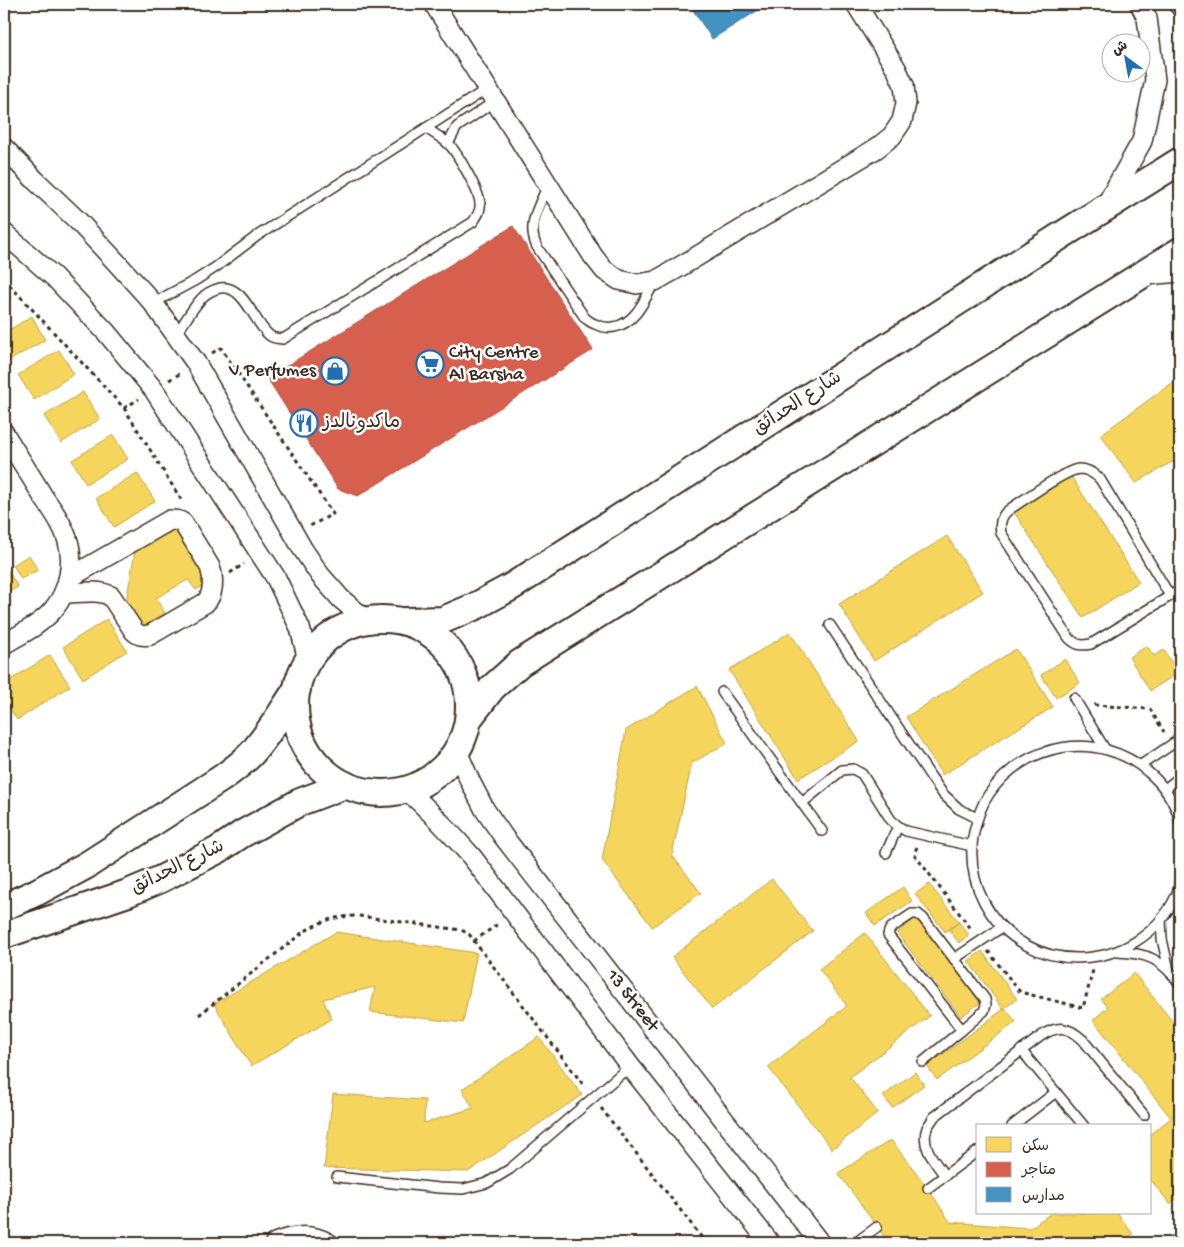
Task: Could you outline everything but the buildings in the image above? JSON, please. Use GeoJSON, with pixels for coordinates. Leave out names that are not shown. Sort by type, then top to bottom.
{"type":"FeatureCollection","features":[{"type":"Feature","properties":{"kind":"street"},"geometry":{"type":"LineString","coordinates":[[434,4],[593,256],[604,270],[619,280],[637,284],[655,281],[877,148],[892,136],[902,121],[906,103],[904,85],[896,68],[856,4]]}},
{"type":"Feature","properties":{"kind":"street"},"geometry":{"type":"LineString","coordinates":[[1104,209],[1142,141],[1155,80],[1147,18],[1140,4]]}},
{"type":"Feature","properties":{"kind":"street"},"geometry":{"type":"LineString","coordinates":[[4,148],[78,220],[118,262],[153,303],[196,363],[320,575],[342,599],[366,620]]}},
{"type":"Feature","properties":{"kind":"street","name":"شارع الحدائق"},"geometry":{"type":"LineString","coordinates":[[406,621],[443,620],[476,606],[511,587],[1180,161]]}},
{"type":"Feature","properties":{"kind":"street"},"geometry":{"type":"LineString","coordinates":[[4,232],[54,277],[99,325],[154,390],[276,578],[300,628],[308,660]]}},
{"type":"Feature","properties":{"kind":"street"},"geometry":{"type":"LineString","coordinates":[[469,718],[492,688],[520,663],[1180,251]]}},
{"type":"Feature","properties":{"kind":"street"},"geometry":{"type":"LineString","coordinates":[[1140,276],[1180,272]]}},
{"type":"Feature","properties":{"kind":"street"},"geometry":{"type":"LineString","coordinates":[[4,433],[59,520],[67,538],[71,558],[66,586],[54,609],[40,622],[4,644]]}},
{"type":"Feature","properties":{"kind":"street"},"geometry":{"type":"LineString","coordinates":[[170,520],[179,520],[183,523],[210,567],[212,575],[212,590],[209,600],[150,635],[144,636],[134,632],[111,596],[105,593],[66,586],[170,520]]}},
{"type":"Feature","properties":{"kind":"street"},"geometry":{"type":"LineString","coordinates":[[366,620],[406,621],[424,629],[440,640],[455,656],[464,675],[470,696],[469,718],[465,735],[450,762],[435,775],[418,785],[407,790],[389,793],[354,789],[328,775],[314,761],[304,744],[297,726],[295,708],[301,674],[308,660],[321,644],[330,636],[349,626],[366,620]]}},
{"type":"Feature","properties":{"kind":"street"},"geometry":{"type":"LineString","coordinates":[[4,907],[88,865],[230,772],[252,752],[265,736],[297,689]]}},
{"type":"Feature","properties":{"kind":"street","name":"13 Street"},"geometry":{"type":"LineString","coordinates":[[457,751],[485,810],[503,836],[820,1243]]}},
{"type":"Feature","properties":{"kind":"street","name":"شارع الحدائق"},"geometry":{"type":"LineString","coordinates":[[4,935],[161,879],[218,850],[242,834],[300,802],[345,785]]}},
{"type":"Feature","properties":{"kind":"street"},"geometry":{"type":"LineString","coordinates":[[407,790],[452,834],[630,1066],[770,1243]]}},
{"type":"Feature","properties":{"kind":"street"},"geometry":{"type":"LineString","coordinates":[[275,1243],[289,1238],[307,1236],[328,1243]]}},
{"type":"Feature","properties":{"kind":"lane"},"geometry":{"type":"LineString","coordinates":[[153,303],[196,280],[256,236],[426,128],[491,95]]}},
{"type":"Feature","properties":{"kind":"lane"},"geometry":{"type":"LineString","coordinates":[[448,144],[457,127],[491,95]]}},
{"type":"Feature","properties":{"kind":"lane"},"geometry":{"type":"LineString","coordinates":[[176,335],[201,299],[211,290],[224,288],[236,292],[267,334],[274,338],[283,339],[466,228],[478,214],[481,205],[479,196],[463,164],[448,144],[426,128]]}},
{"type":"Feature","properties":{"kind":"lane"},"geometry":{"type":"LineString","coordinates":[[548,184],[533,223],[533,239],[585,318],[595,325],[607,328],[620,326],[630,320],[638,311],[655,281]]}},
{"type":"Feature","properties":{"kind":"lane"},"geometry":{"type":"LineString","coordinates":[[1170,596],[1100,479],[1090,471],[1084,469],[1072,470],[1066,473],[1005,512],[1002,517],[1001,533],[1069,638],[1075,644],[1083,646],[1091,644],[1180,590]]}},
{"type":"Feature","properties":{"kind":"lane"},"geometry":{"type":"LineString","coordinates":[[830,625],[943,794],[959,809],[978,818]]}},
{"type":"Feature","properties":{"kind":"lane"},"geometry":{"type":"LineString","coordinates":[[722,692],[822,830]]}},
{"type":"Feature","properties":{"kind":"lane"},"geometry":{"type":"LineString","coordinates":[[1076,701],[1105,749]]}},
{"type":"Feature","properties":{"kind":"lane"},"geometry":{"type":"LineString","coordinates":[[1141,765],[1177,741],[1180,735]]}},
{"type":"Feature","properties":{"kind":"lane"},"geometry":{"type":"LineString","coordinates":[[1180,822],[1165,789],[1141,765],[1124,755],[1105,749],[1078,746],[1052,749],[1028,758],[1006,774],[989,794],[978,818],[972,846],[973,868],[978,890],[988,910],[1002,927],[1019,942],[1039,952],[1061,957],[1079,959],[1097,957],[1116,952],[1141,938],[1161,919],[1176,895],[1180,881]]}},
{"type":"Feature","properties":{"kind":"lane"},"geometry":{"type":"LineString","coordinates":[[802,803],[842,770],[853,769],[862,774],[891,820],[898,826],[906,831],[972,846]]}},
{"type":"Feature","properties":{"kind":"lane"},"geometry":{"type":"LineString","coordinates":[[1165,789],[1180,777]]}},
{"type":"Feature","properties":{"kind":"lane"},"geometry":{"type":"LineString","coordinates":[[886,853],[898,826]]}},
{"type":"Feature","properties":{"kind":"lane"},"geometry":{"type":"LineString","coordinates":[[923,1062],[962,1030],[984,1010],[986,1005],[985,999],[923,918],[918,914],[912,914],[891,928],[888,935],[962,1030]]}},
{"type":"Feature","properties":{"kind":"lane"},"geometry":{"type":"LineString","coordinates":[[1161,919],[1162,939],[1169,970]]}},
{"type":"Feature","properties":{"kind":"lane"},"geometry":{"type":"LineString","coordinates":[[954,959],[1002,927]]}},
{"type":"Feature","properties":{"kind":"lane"},"geometry":{"type":"LineString","coordinates":[[1116,952],[1135,952],[1153,959],[1169,970],[1180,984]]}},
{"type":"Feature","properties":{"kind":"lane"},"geometry":{"type":"LineString","coordinates":[[945,1176],[928,1152],[925,1140],[927,1128],[934,1117],[1051,1029],[1063,1028],[1074,1032],[1083,1040],[1144,1115]]}},
{"type":"Feature","properties":{"kind":"lane"},"geometry":{"type":"LineString","coordinates":[[1021,1050],[1082,1124]]}},
{"type":"Feature","properties":{"kind":"lane"},"geometry":{"type":"LineString","coordinates":[[337,1177],[463,1189],[488,1183],[510,1169],[630,1066]]}},
{"type":"Feature","properties":{"kind":"lane"},"geometry":{"type":"LineString","coordinates":[[1015,1124],[1056,1092]]}},
{"type":"Feature","properties":{"kind":"lane"},"geometry":{"type":"LineString","coordinates":[[928,1188],[976,1153]]}},
{"type":"Feature","properties":{"kind":"lane"},"geometry":{"type":"LineString","coordinates":[[855,1243],[877,1227]]}},
{"type":"Feature","properties":{"kind":"path"},"geometry":{"type":"LineString","coordinates":[[4,279],[124,408],[186,508]]}},
{"type":"Feature","properties":{"kind":"path"},"geometry":{"type":"LineString","coordinates":[[124,408],[221,348],[332,514],[295,535]]}},
{"type":"Feature","properties":{"kind":"path"},"geometry":{"type":"LineString","coordinates":[[228,574],[261,555]]}},
{"type":"Feature","properties":{"kind":"path"},"geometry":{"type":"LineString","coordinates":[[1076,701],[1150,709],[1172,744]]}},
{"type":"Feature","properties":{"kind":"path"},"geometry":{"type":"LineString","coordinates":[[474,941],[514,913]]}},
{"type":"Feature","properties":{"kind":"path"},"geometry":{"type":"LineString","coordinates":[[199,1015],[302,933],[329,919],[359,916],[461,930],[474,941],[706,1243]]}},
{"type":"Feature","properties":{"kind":"place","name":"City Centre Al Barsha"},"geometry":{"type":"Point","coordinates":[430,364]}},
{"type":"Feature","properties":{"kind":"place","name":"V Perfumes"},"geometry":{"type":"Point","coordinates":[335,371]}},
{"type":"Feature","properties":{"kind":"place","name":"ماكدونالدز"},"geometry":{"type":"Point","coordinates":[304,423]}}]}
